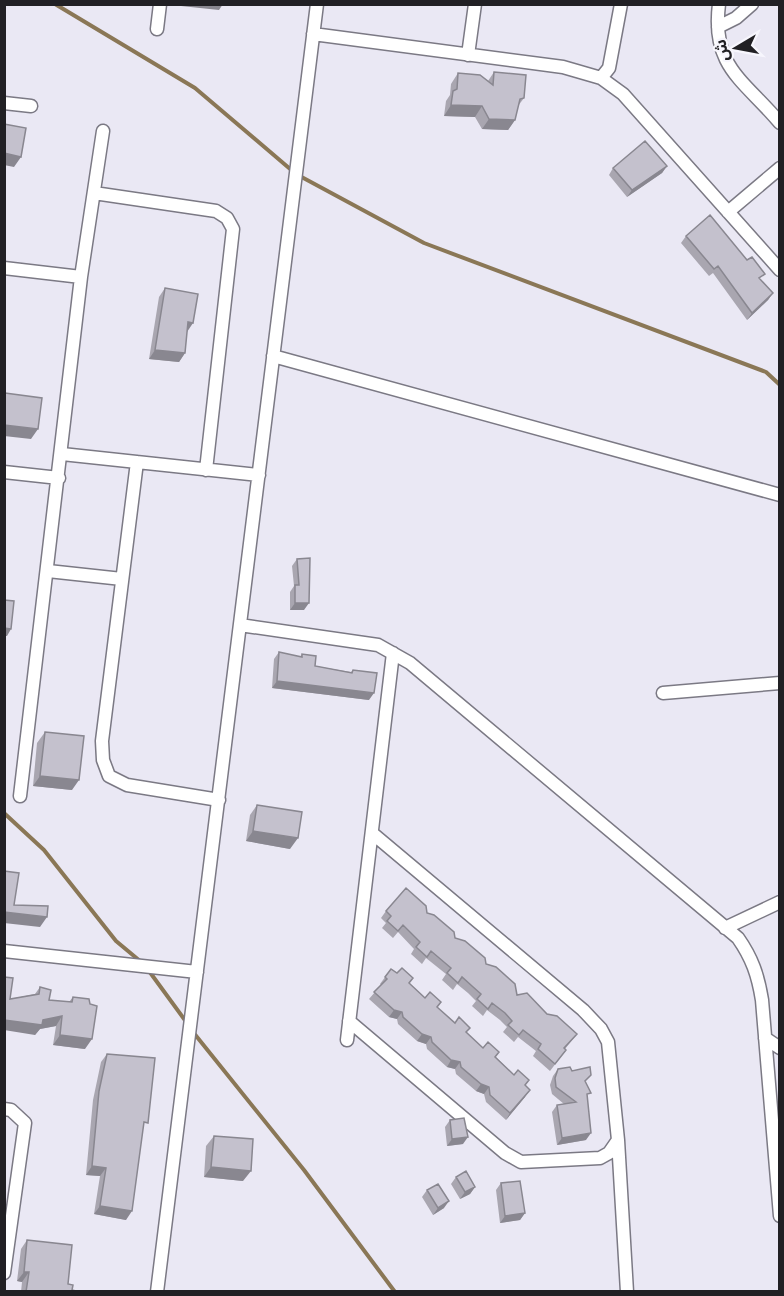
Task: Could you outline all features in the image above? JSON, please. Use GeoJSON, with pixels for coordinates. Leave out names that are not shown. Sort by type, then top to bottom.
{"type":"FeatureCollection","features":[{"type":"Feature","properties":{"kind":"street"},"geometry":{"type":"LineString","coordinates":[[157,29],[160,4]]}},
{"type":"Feature","properties":{"kind":"street"},"geometry":{"type":"LineString","coordinates":[[157,1292],[317,4]]}},
{"type":"Feature","properties":{"kind":"street"},"geometry":{"type":"LineString","coordinates":[[468,55],[475,4]]}},
{"type":"Feature","properties":{"kind":"street"},"geometry":{"type":"LineString","coordinates":[[601,78],[609,68],[621,4]]}},
{"type":"Feature","properties":{"kind":"street"},"geometry":{"type":"LineString","coordinates":[[719,4],[719,48],[729,68],[780,123]]}},
{"type":"Feature","properties":{"kind":"street"},"geometry":{"type":"LineString","coordinates":[[718,27],[736,18],[752,4]]}},
{"type":"Feature","properties":{"kind":"street"},"geometry":{"type":"LineString","coordinates":[[313,34],[563,68],[601,78],[623,94],[780,270]]}},
{"type":"Feature","properties":{"kind":"street"},"geometry":{"type":"LineString","coordinates":[[4,103],[31,106]]}},
{"type":"Feature","properties":{"kind":"street"},"geometry":{"type":"LineString","coordinates":[[20,796],[81,277],[103,130]]}},
{"type":"Feature","properties":{"kind":"street"},"geometry":{"type":"LineString","coordinates":[[728,212],[780,168]]}},
{"type":"Feature","properties":{"kind":"street"},"geometry":{"type":"LineString","coordinates":[[94,193],[216,211],[227,218],[233,229],[206,470]]}},
{"type":"Feature","properties":{"kind":"street"},"geometry":{"type":"LineString","coordinates":[[4,268],[81,277]]}},
{"type":"Feature","properties":{"kind":"street"},"geometry":{"type":"LineString","coordinates":[[273,356],[780,495]]}},
{"type":"Feature","properties":{"kind":"street"},"geometry":{"type":"LineString","coordinates":[[62,454],[259,476]]}},
{"type":"Feature","properties":{"kind":"street"},"geometry":{"type":"LineString","coordinates":[[137,462],[102,741],[103,760],[109,776],[127,785],[219,800]]}},
{"type":"Feature","properties":{"kind":"street"},"geometry":{"type":"LineString","coordinates":[[4,472],[59,478]]}},
{"type":"Feature","properties":{"kind":"street"},"geometry":{"type":"LineString","coordinates":[[48,571],[122,579]]}},
{"type":"Feature","properties":{"kind":"street"},"geometry":{"type":"LineString","coordinates":[[240,625],[378,645],[410,663],[738,938],[750,955],[757,972],[780,1216]]}},
{"type":"Feature","properties":{"kind":"street"},"geometry":{"type":"LineString","coordinates":[[347,1040],[393,653]]}},
{"type":"Feature","properties":{"kind":"street"},"geometry":{"type":"LineString","coordinates":[[663,693],[780,683]]}},
{"type":"Feature","properties":{"kind":"street"},"geometry":{"type":"LineString","coordinates":[[372,834],[583,1010],[601,1029],[609,1042],[618,1140],[627,1292]]}},
{"type":"Feature","properties":{"kind":"street"},"geometry":{"type":"LineString","coordinates":[[725,928],[780,902]]}},
{"type":"Feature","properties":{"kind":"street"},"geometry":{"type":"LineString","coordinates":[[4,951],[197,972]]}},
{"type":"Feature","properties":{"kind":"street"},"geometry":{"type":"LineString","coordinates":[[349,1021],[505,1153],[521,1162],[600,1158],[609,1153],[618,1140]]}},
{"type":"Feature","properties":{"kind":"street"},"geometry":{"type":"LineString","coordinates":[[765,1038],[780,1048]]}},
{"type":"Feature","properties":{"kind":"street"},"geometry":{"type":"LineString","coordinates":[[4,1109],[11,1110],[25,1123],[4,1273]]}},
{"type":"Feature","properties":{"kind":"building"},"geometry":{"type":"Polygon","coordinates":[[[494,72],[526,75],[524,98],[520,99],[515,120],[489,119],[482,106],[451,105],[453,91],[457,89],[458,73],[480,75],[493,85],[494,72]]]}},
{"type":"Feature","properties":{"kind":"building"},"geometry":{"type":"Polygon","coordinates":[[[4,124],[26,128],[21,157],[4,153],[4,124]]]}},
{"type":"Feature","properties":{"kind":"building"},"geometry":{"type":"Polygon","coordinates":[[[645,141],[667,166],[632,190],[613,168],[645,141]]]}},
{"type":"Feature","properties":{"kind":"building"},"geometry":{"type":"Polygon","coordinates":[[[710,215],[747,260],[752,257],[765,274],[759,278],[773,293],[752,313],[718,266],[714,269],[686,236],[710,215]]]}},
{"type":"Feature","properties":{"kind":"building"},"geometry":{"type":"Polygon","coordinates":[[[165,288],[198,294],[193,323],[188,322],[185,353],[155,350],[165,288]]]}},
{"type":"Feature","properties":{"kind":"building"},"geometry":{"type":"Polygon","coordinates":[[[5,393],[42,398],[38,429],[4,425],[5,393]]]}},
{"type":"Feature","properties":{"kind":"building"},"geometry":{"type":"Polygon","coordinates":[[[310,558],[309,603],[295,603],[295,585],[299,585],[297,559],[310,558]]]}},
{"type":"Feature","properties":{"kind":"building"},"geometry":{"type":"Polygon","coordinates":[[[4,600],[14,601],[11,629],[4,628],[4,600]]]}},
{"type":"Feature","properties":{"kind":"building"},"geometry":{"type":"Polygon","coordinates":[[[279,652],[302,657],[302,654],[316,656],[315,666],[352,673],[353,670],[377,673],[374,693],[277,681],[279,652]]]}},
{"type":"Feature","properties":{"kind":"building"},"geometry":{"type":"Polygon","coordinates":[[[45,732],[84,736],[79,780],[40,776],[45,732]]]}},
{"type":"Feature","properties":{"kind":"building"},"geometry":{"type":"Polygon","coordinates":[[[257,805],[302,812],[298,838],[253,831],[257,805]]]}},
{"type":"Feature","properties":{"kind":"building"},"geometry":{"type":"Polygon","coordinates":[[[4,871],[19,873],[14,905],[48,906],[47,917],[4,912],[4,871]]]}},
{"type":"Feature","properties":{"kind":"building"},"geometry":{"type":"Polygon","coordinates":[[[406,888],[426,906],[427,913],[434,915],[454,932],[455,938],[465,941],[485,958],[486,964],[496,967],[515,984],[517,995],[527,993],[547,1014],[557,1016],[577,1034],[564,1048],[566,1050],[555,1064],[538,1049],[541,1044],[523,1030],[519,1035],[508,1025],[512,1021],[505,1013],[492,1003],[488,1009],[477,999],[481,994],[462,977],[458,983],[447,973],[451,968],[431,951],[427,957],[416,947],[420,942],[403,925],[398,931],[387,921],[391,916],[386,911],[406,888]]]}},
{"type":"Feature","properties":{"kind":"building"},"geometry":{"type":"Polygon","coordinates":[[[402,968],[413,978],[409,983],[425,998],[430,992],[441,1002],[437,1007],[455,1023],[459,1017],[470,1028],[466,1032],[483,1048],[488,1042],[499,1052],[495,1057],[514,1075],[518,1070],[529,1080],[525,1085],[530,1090],[510,1113],[490,1095],[489,1087],[481,1084],[461,1067],[460,1062],[451,1060],[432,1042],[431,1037],[422,1034],[403,1017],[402,1012],[394,1010],[374,992],[387,979],[385,977],[391,969],[397,973],[402,968]]]}},
{"type":"Feature","properties":{"kind":"building"},"geometry":{"type":"Polygon","coordinates":[[[4,977],[13,978],[10,999],[39,994],[40,987],[51,990],[49,1000],[72,1002],[73,997],[89,999],[90,1004],[97,1006],[92,1039],[60,1035],[62,1016],[43,1020],[42,1025],[4,1020],[4,977]]]}},
{"type":"Feature","properties":{"kind":"building"},"geometry":{"type":"Polygon","coordinates":[[[107,1054],[155,1058],[148,1123],[144,1122],[132,1211],[100,1206],[106,1168],[92,1166],[99,1091],[107,1054]]]}},
{"type":"Feature","properties":{"kind":"building"},"geometry":{"type":"Polygon","coordinates":[[[570,1067],[572,1071],[590,1067],[591,1075],[585,1081],[591,1093],[587,1094],[591,1133],[562,1138],[557,1105],[576,1102],[556,1087],[555,1078],[558,1069],[570,1067]]]}},
{"type":"Feature","properties":{"kind":"building"},"geometry":{"type":"Polygon","coordinates":[[[464,1118],[468,1137],[452,1139],[450,1120],[464,1118]]]}},
{"type":"Feature","properties":{"kind":"building"},"geometry":{"type":"Polygon","coordinates":[[[214,1136],[253,1139],[251,1171],[211,1167],[214,1136]]]}},
{"type":"Feature","properties":{"kind":"building"},"geometry":{"type":"Polygon","coordinates":[[[466,1171],[475,1187],[465,1192],[456,1177],[466,1171]]]}},
{"type":"Feature","properties":{"kind":"building"},"geometry":{"type":"Polygon","coordinates":[[[520,1181],[525,1213],[505,1216],[501,1183],[520,1181]]]}},
{"type":"Feature","properties":{"kind":"building"},"geometry":{"type":"Polygon","coordinates":[[[438,1184],[449,1201],[438,1208],[427,1190],[438,1184]]]}},
{"type":"Feature","properties":{"kind":"building"},"geometry":{"type":"Polygon","coordinates":[[[27,1240],[72,1245],[68,1284],[73,1285],[72,1290],[80,1292],[26,1292],[29,1272],[24,1272],[27,1240]]]}},
{"type":"Feature","properties":{"kind":"waterway"},"geometry":{"type":"LineString","coordinates":[[55,4],[195,88],[296,174],[424,243],[766,372],[780,385]]}},
{"type":"Feature","properties":{"kind":"waterway"},"geometry":{"type":"LineString","coordinates":[[4,813],[44,850],[116,941],[140,961]]}},
{"type":"Feature","properties":{"kind":"waterway"},"geometry":{"type":"LineString","coordinates":[[149,971],[187,1023]]}},
{"type":"Feature","properties":{"kind":"waterway"},"geometry":{"type":"LineString","coordinates":[[193,1032],[304,1170],[395,1292]]}}]}
